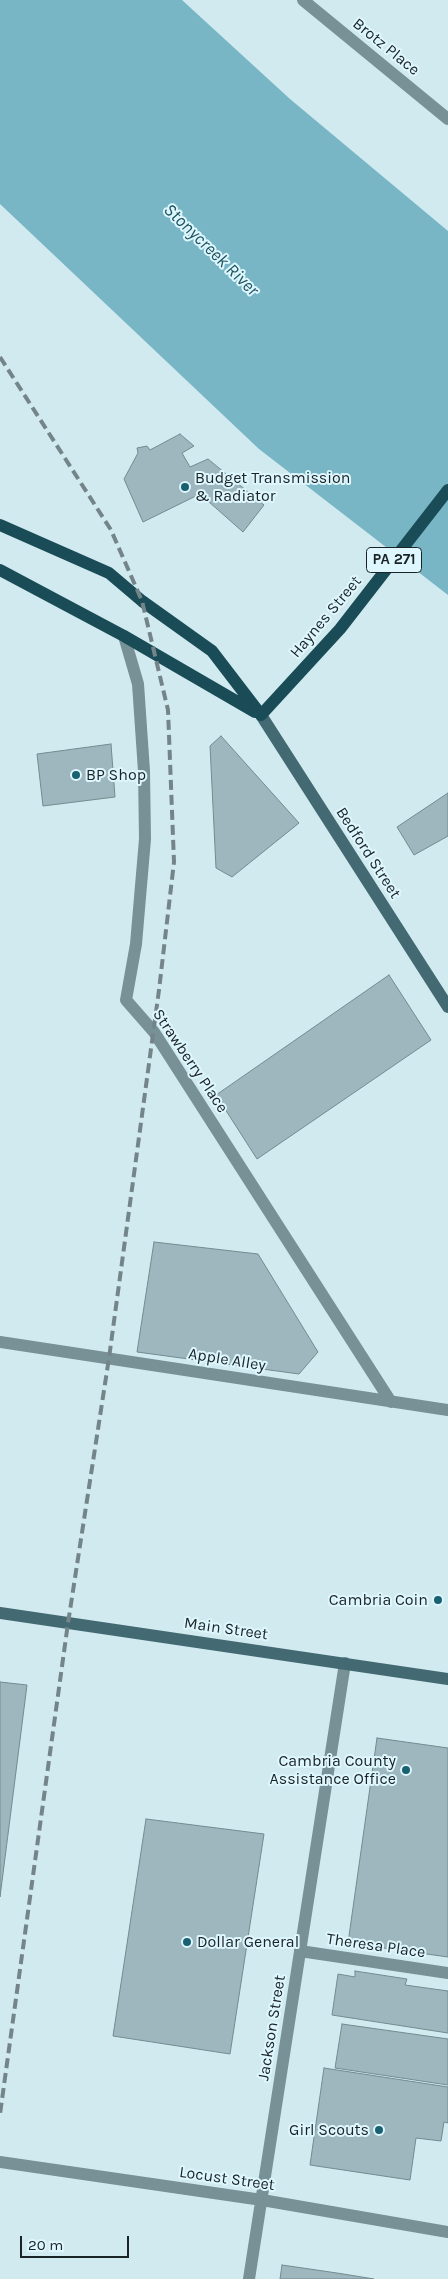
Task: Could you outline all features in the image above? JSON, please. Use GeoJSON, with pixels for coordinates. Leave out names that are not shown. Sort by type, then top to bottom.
{"type":"FeatureCollection","features":[{"type":"Feature","properties":{"kind":"main road","name":"Haynes Street"},"geometry":{"type":"LineString","coordinates":[[261,715],[340,630],[448,490]]}},
{"type":"Feature","properties":{"kind":"main road","name":"Bedford Street"},"geometry":{"type":"LineString","coordinates":[[0,525],[109,573],[142,601],[212,651],[261,715],[448,1007]]}},
{"type":"Feature","properties":{"kind":"main road","name":"Bedford Street"},"geometry":{"type":"LineString","coordinates":[[0,570],[124,636],[261,715]]}},
{"type":"Feature","properties":{"kind":"main road","name":"Main Street"},"geometry":{"type":"LineString","coordinates":[[0,1613],[448,1679]]}},
{"type":"Feature","properties":{"kind":"street","name":"Brotz Place"},"geometry":{"type":"LineString","coordinates":[[310,2],[448,119]]}},
{"type":"Feature","properties":{"kind":"street","name":"Strawberry Place"},"geometry":{"type":"LineString","coordinates":[[124,636],[138,684],[144,771],[145,839],[136,944],[126,1000],[154,1032],[390,1402]]}},
{"type":"Feature","properties":{"kind":"street","name":"Apple Alley"},"geometry":{"type":"LineString","coordinates":[[0,1342],[448,1410]]}},
{"type":"Feature","properties":{"kind":"street","name":"Jackson Street"},"geometry":{"type":"LineString","coordinates":[[250,2279],[344,1663]]}},
{"type":"Feature","properties":{"kind":"street","name":"Theresa Place"},"geometry":{"type":"LineString","coordinates":[[300,1951],[448,1973]]}},
{"type":"Feature","properties":{"kind":"street","name":"Locust Street"},"geometry":{"type":"LineString","coordinates":[[0,2162],[262,2200],[448,2232]]}},
{"type":"Feature","properties":{"kind":"water","name":"Stonycreek River"},"geometry":{"type":"Polygon","coordinates":[[[0,0],[182,0],[290,99],[448,231],[448,595],[259,449],[0,204],[0,0]]]}},
{"type":"Feature","properties":{"kind":"building","name":"Budget Transmission & Radiator"},"geometry":{"type":"Polygon","coordinates":[[[180,434],[194,446],[182,453],[190,467],[208,459],[264,505],[243,532],[200,494],[143,522],[124,479],[138,453],[137,448],[147,446],[150,450],[180,434]]]}},
{"type":"Feature","properties":{"kind":"building"},"geometry":{"type":"Polygon","coordinates":[[[221,736],[299,823],[232,877],[216,868],[210,746],[221,736]]]}},
{"type":"Feature","properties":{"kind":"building","name":"BP Shop"},"geometry":{"type":"Polygon","coordinates":[[[111,744],[115,797],[43,806],[37,754],[111,744]]]}},
{"type":"Feature","properties":{"kind":"building"},"geometry":{"type":"Polygon","coordinates":[[[448,793],[448,836],[414,855],[397,827],[448,793]]]}},
{"type":"Feature","properties":{"kind":"building"},"geometry":{"type":"Polygon","coordinates":[[[389,975],[431,1040],[257,1159],[216,1095],[389,975]]]}},
{"type":"Feature","properties":{"kind":"building"},"geometry":{"type":"Polygon","coordinates":[[[154,1242],[258,1254],[318,1352],[299,1374],[137,1352],[154,1242]]]}},
{"type":"Feature","properties":{"kind":"building"},"geometry":{"type":"Polygon","coordinates":[[[0,1682],[27,1685],[0,1897],[0,1682]]]}},
{"type":"Feature","properties":{"kind":"building"},"geometry":{"type":"Polygon","coordinates":[[[377,1738],[448,1748],[448,1957],[348,1943],[377,1738]]]}},
{"type":"Feature","properties":{"kind":"building","name":"Dollar General"},"geometry":{"type":"Polygon","coordinates":[[[146,1819],[264,1834],[230,2054],[113,2036],[146,1819]]]}},
{"type":"Feature","properties":{"kind":"building"},"geometry":{"type":"Polygon","coordinates":[[[355,1971],[407,1979],[405,1985],[448,1991],[448,2033],[332,2015],[338,1974],[355,1977],[355,1971]]]}},
{"type":"Feature","properties":{"kind":"building"},"geometry":{"type":"Polygon","coordinates":[[[342,2024],[448,2039],[448,2085],[335,2068],[342,2024]]]}},
{"type":"Feature","properties":{"kind":"building","name":"Girl Scouts"},"geometry":{"type":"Polygon","coordinates":[[[324,2068],[448,2087],[448,2123],[444,2122],[441,2141],[416,2138],[410,2180],[310,2165],[324,2068]]]}},
{"type":"Feature","properties":{"kind":"building"},"geometry":{"type":"Polygon","coordinates":[[[282,2265],[337,2273],[374,2279],[280,2279],[282,2265]]]}},
{"type":"Feature","properties":{"kind":"railway"},"geometry":{"type":"LineString","coordinates":[[0,357],[111,530],[142,601],[168,710],[174,862],[159,990],[109,1358],[68,1623],[0,2114]]}},
{"type":"Feature","properties":{"kind":"place","name":"Budget Transmission & Radiator"},"geometry":{"type":"Point","coordinates":[185,487]}},
{"type":"Feature","properties":{"kind":"place","name":"BP Shop"},"geometry":{"type":"Point","coordinates":[76,775]}},
{"type":"Feature","properties":{"kind":"place","name":"Cambria Coin"},"geometry":{"type":"Point","coordinates":[438,1600]}},
{"type":"Feature","properties":{"kind":"place","name":"Cambria County Assistance Office"},"geometry":{"type":"Point","coordinates":[406,1770]}},
{"type":"Feature","properties":{"kind":"place","name":"Dollar General"},"geometry":{"type":"Point","coordinates":[187,1942]}},
{"type":"Feature","properties":{"kind":"place","name":"Girl Scouts"},"geometry":{"type":"Point","coordinates":[379,2130]}}]}
